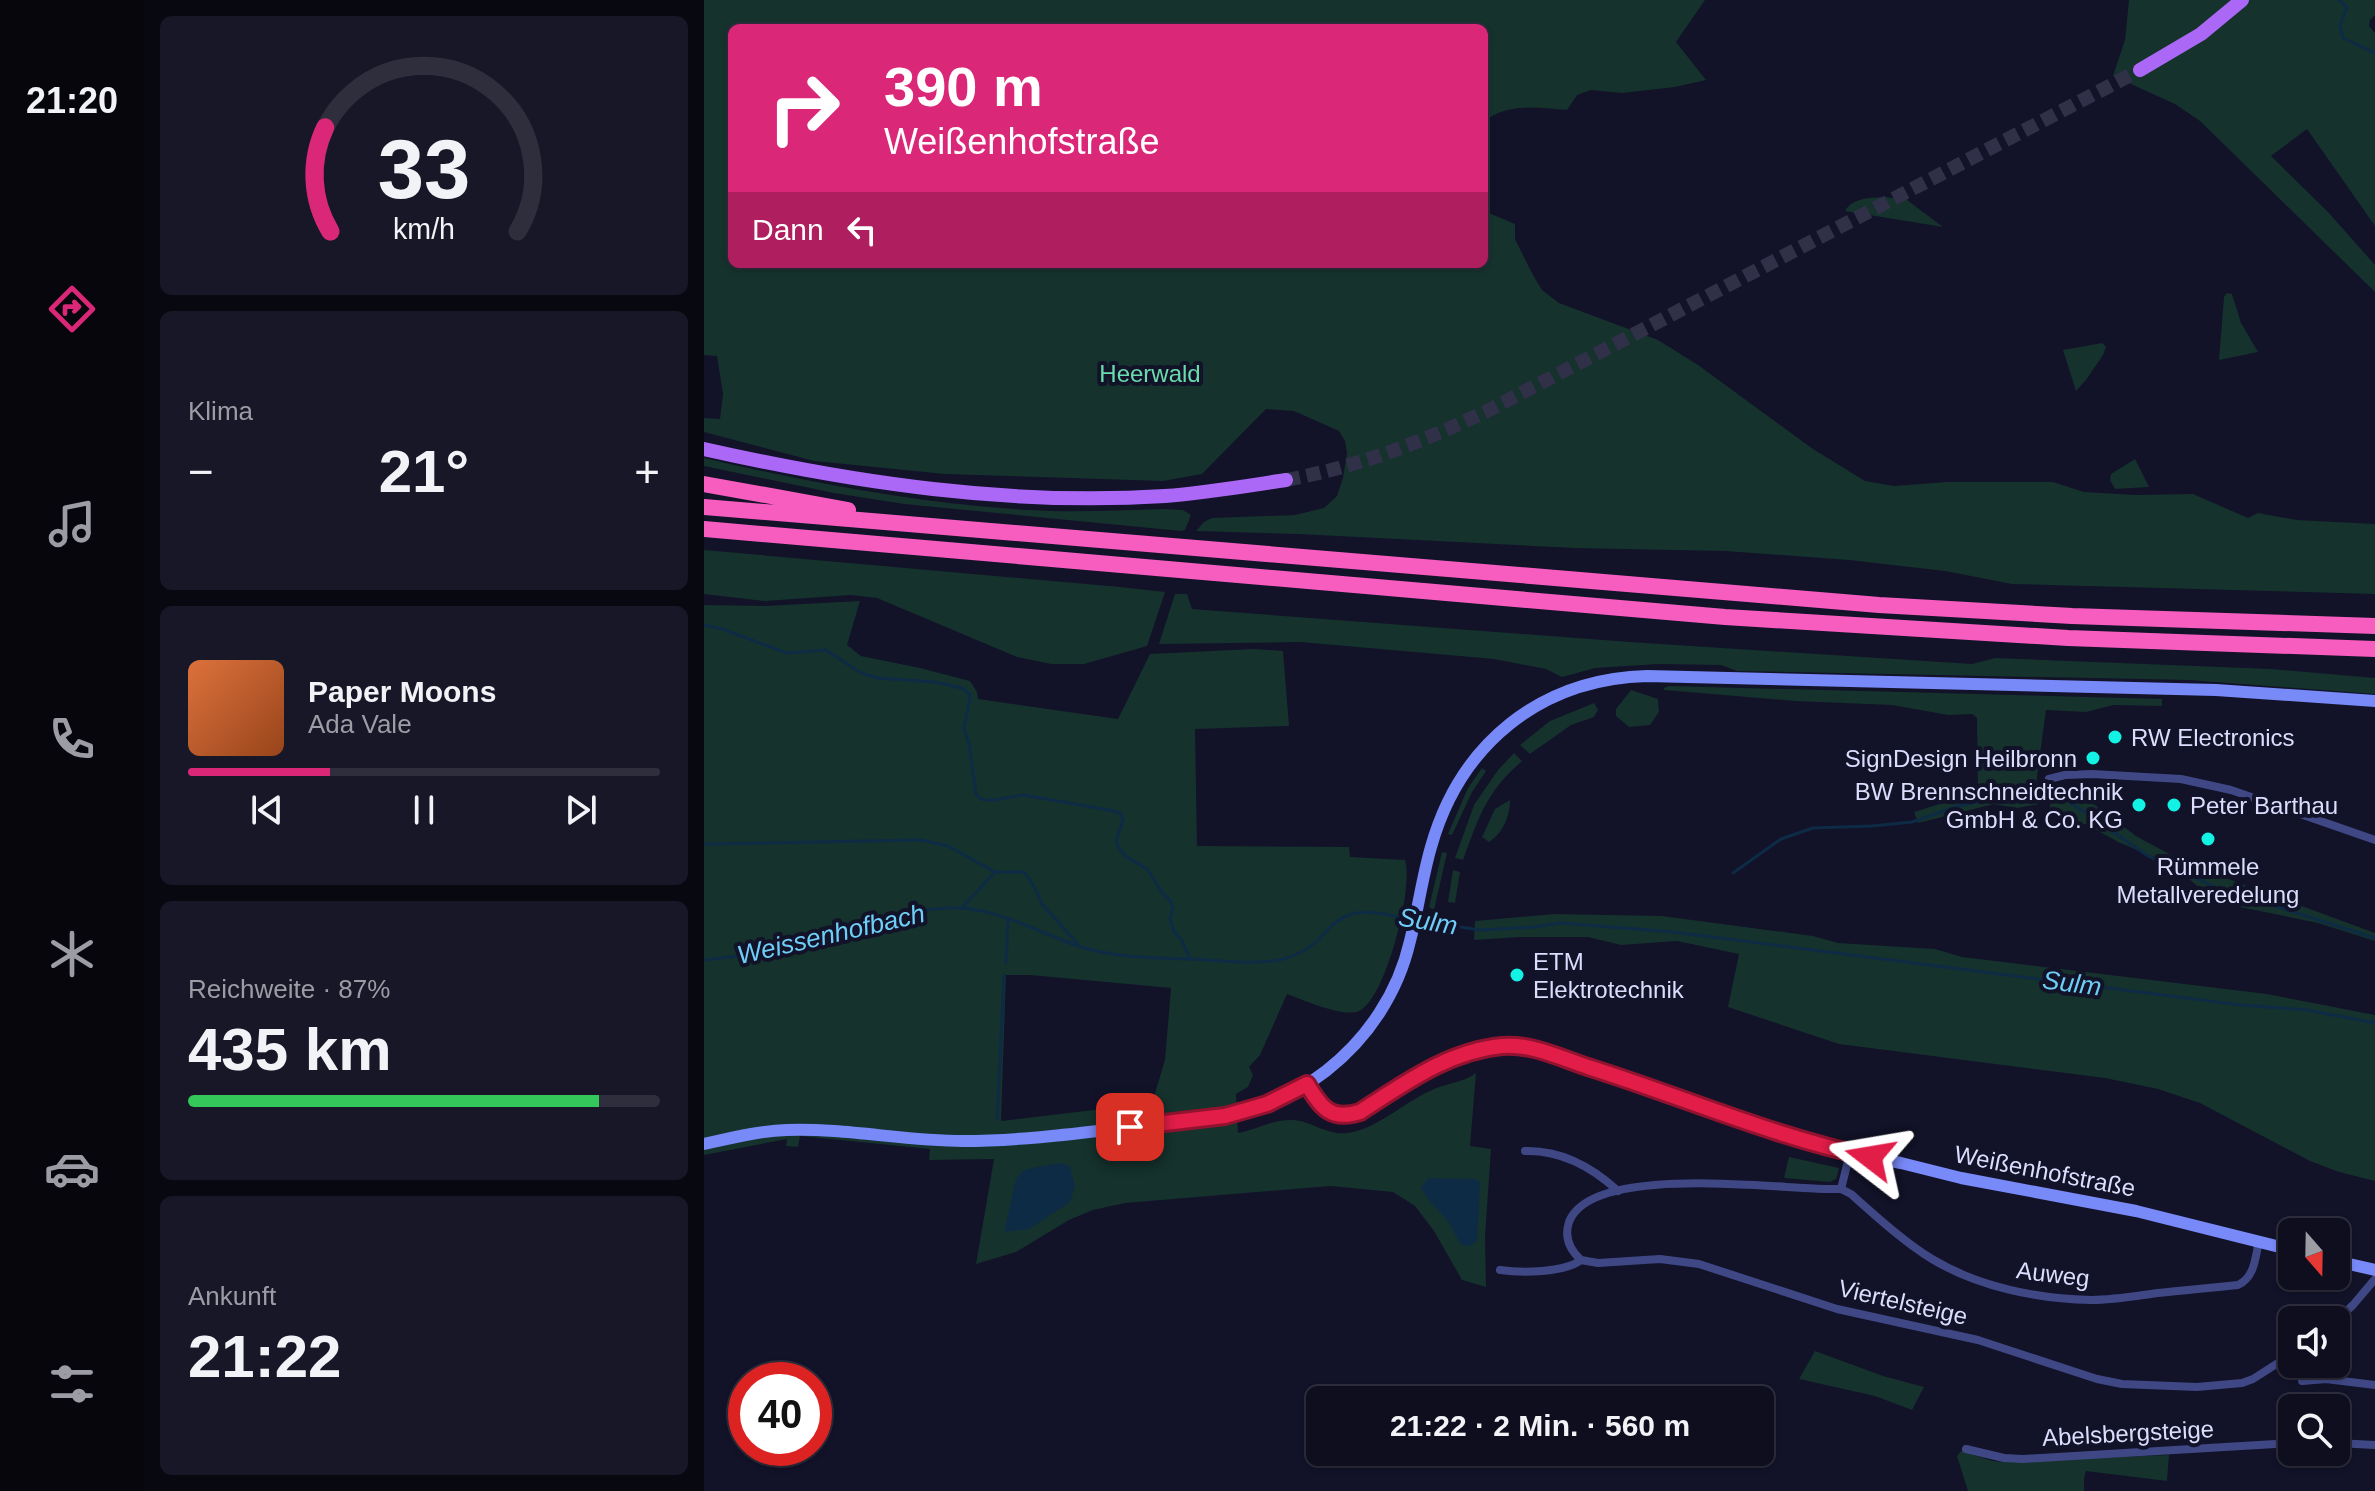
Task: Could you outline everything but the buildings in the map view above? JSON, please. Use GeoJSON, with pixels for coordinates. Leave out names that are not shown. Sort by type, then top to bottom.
{"type":"FeatureCollection","features":[{"type":"Feature","properties":{"kind":"highway"},"geometry":{"type":"LineString","coordinates":[[704,484],[818,503],[908,523]]}},
{"type":"Feature","properties":{"kind":"highway"},"geometry":{"type":"LineString","coordinates":[[704,507],[1879,605],[2056,616],[2375,626]]}},
{"type":"Feature","properties":{"kind":"highway"},"geometry":{"type":"LineString","coordinates":[[704,529],[1848,626],[2128,641],[2375,649]]}},
{"type":"Feature","properties":{"kind":"main road"},"geometry":{"type":"LineString","coordinates":[[2226,0],[2143,68],[2201,34],[2242,0]]}},
{"type":"Feature","properties":{"kind":"main road"},"geometry":{"type":"LineString","coordinates":[[704,449],[870,482],[978,493],[1057,497],[1162,496],[1286,480]]}},
{"type":"Feature","properties":{"kind":"street"},"geometry":{"type":"LineString","coordinates":[[704,1144],[786,1130],[962,1141],[1002,1140],[1225,1116],[1267,1104],[1307,1084],[1356,1045],[1381,1012],[1398,979],[1413,929],[1431,846],[1459,781],[1479,754],[1505,728],[1559,693],[1594,682],[1647,676],[2114,686],[2375,701]]}},
{"type":"Feature","properties":{"kind":"street"},"geometry":{"type":"LineString","coordinates":[[2049,779],[2092,774],[2181,779],[2231,790],[2375,840]]}},
{"type":"Feature","properties":{"kind":"street","name":"Weißenhofstraße"},"geometry":{"type":"LineString","coordinates":[[1307,1084],[1324,1108],[1339,1116],[1349,1116],[1455,1057],[1502,1046],[1519,1046],[1850,1153],[1961,1178],[2136,1211],[2278,1246]]}},
{"type":"Feature","properties":{"kind":"street"},"geometry":{"type":"LineString","coordinates":[[1525,1151],[1537,1151],[1583,1164],[1618,1191]]}},
{"type":"Feature","properties":{"kind":"street"},"geometry":{"type":"LineString","coordinates":[[1581,1260],[1570,1247],[1570,1221],[1581,1206],[1618,1191],[1673,1182],[1841,1189],[1850,1153]]}},
{"type":"Feature","properties":{"kind":"street","name":"Auweg"},"geometry":{"type":"LineString","coordinates":[[1841,1189],[1903,1239],[1957,1272],[2004,1289],[2048,1296],[2091,1300],[2238,1285],[2252,1272],[2259,1241]]}},
{"type":"Feature","properties":{"kind":"street","name":"Viertelsteige"},"geometry":{"type":"LineString","coordinates":[[1500,1270],[1517,1272],[1563,1268],[1581,1260],[1598,1263],[1660,1259],[1699,1264],[1837,1309],[1978,1340],[2097,1379],[2122,1384],[2197,1387],[2242,1383],[2278,1363]]}},
{"type":"Feature","properties":{"kind":"street"},"geometry":{"type":"LineString","coordinates":[[2350,1264],[2375,1270]]}},
{"type":"Feature","properties":{"kind":"street"},"geometry":{"type":"LineString","coordinates":[[2350,1308],[2375,1279]]}},
{"type":"Feature","properties":{"kind":"street"},"geometry":{"type":"LineString","coordinates":[[2302,1381],[2336,1379],[2375,1385]]}},
{"type":"Feature","properties":{"kind":"street","name":"Abelsbergsteige"},"geometry":{"type":"LineString","coordinates":[[1966,1449],[2023,1459],[2278,1444]]}},
{"type":"Feature","properties":{"kind":"street"},"geometry":{"type":"LineString","coordinates":[[2350,1444],[2375,1445]]}},
{"type":"Feature","properties":{"kind":"green space","name":"Heerwald"},"geometry":{"type":"Polygon","coordinates":[[[704,0],[1705,0],[1676,42],[1706,80],[1622,93],[1591,90],[1577,95],[1567,110],[1513,109],[1488,119],[1488,24],[728,24],[728,268],[1488,268],[1488,213],[1515,224],[1515,239],[1533,275],[1542,290],[1559,303],[1658,340],[1698,365],[1813,449],[1865,481],[1894,486],[1947,482],[2053,482],[2084,492],[2193,494],[2248,518],[2258,513],[2297,520],[2375,524],[2375,594],[2012,584],[1945,571],[1725,551],[1574,548],[1196,531],[1212,518],[1295,515],[1324,508],[1337,496],[1343,478],[1347,453],[1339,431],[1294,411],[1266,409],[1202,474],[1163,481],[945,474],[814,461],[704,432],[704,418],[720,419],[723,394],[717,356],[704,355],[704,0]]]}},
{"type":"Feature","properties":{"kind":"green space"},"geometry":{"type":"Polygon","coordinates":[[[2129,0],[2375,0],[2375,15],[2369,26],[2375,33],[2375,226],[2307,129],[2271,156],[2329,213],[2375,265],[2375,292],[2200,121],[2175,104],[2113,76],[2125,40],[2129,0]]]}},
{"type":"Feature","properties":{"kind":"green space"},"geometry":{"type":"Polygon","coordinates":[[[1885,197],[1907,200],[1943,227],[1845,211],[1857,201],[1885,197]]]}},
{"type":"Feature","properties":{"kind":"green space"},"geometry":{"type":"Polygon","coordinates":[[[2227,293],[2232,294],[2241,323],[2258,352],[2219,360],[2224,297],[2227,293]]]}},
{"type":"Feature","properties":{"kind":"green space"},"geometry":{"type":"Polygon","coordinates":[[[2102,343],[2106,347],[2103,355],[2076,391],[2063,350],[2102,343]]]}},
{"type":"Feature","properties":{"kind":"green space"},"geometry":{"type":"Polygon","coordinates":[[[704,458],[825,484],[948,503],[1047,511],[1164,509],[1183,510],[1191,515],[1185,530],[1181,531],[904,504],[704,466],[704,458]]]}},
{"type":"Feature","properties":{"kind":"green space"},"geometry":{"type":"Polygon","coordinates":[[[2135,459],[2149,487],[2115,489],[2110,480],[2111,474],[2135,459]]]}},
{"type":"Feature","properties":{"kind":"green space"},"geometry":{"type":"Polygon","coordinates":[[[704,550],[1165,592],[1147,646],[1084,664],[1051,664],[1017,657],[877,598],[851,595],[765,601],[704,594],[704,550]]]}},
{"type":"Feature","properties":{"kind":"green space"},"geometry":{"type":"Polygon","coordinates":[[[1175,594],[1187,594],[1192,609],[1630,642],[1972,664],[1995,658],[2271,669],[2375,678],[2375,694],[2189,680],[1737,671],[1721,665],[1659,664],[1595,668],[1562,677],[1546,669],[1494,659],[1300,642],[1159,644],[1175,594]]]}},
{"type":"Feature","properties":{"kind":"green space"},"geometry":{"type":"Polygon","coordinates":[[[860,601],[847,645],[861,656],[970,681],[978,699],[1118,719],[1150,654],[1254,649],[1283,651],[1289,726],[1195,729],[1197,846],[1349,847],[1350,857],[1405,860],[1407,873],[1396,941],[1379,986],[1369,1002],[1352,1013],[1287,994],[1260,1055],[1249,1067],[1253,1075],[1248,1087],[1236,1094],[1238,1133],[1292,1120],[1336,1133],[1353,1132],[1364,1129],[1430,1091],[1476,1073],[1470,1146],[1491,1149],[1485,1237],[1486,1287],[1462,1280],[1434,1231],[1415,1206],[1393,1192],[1331,1186],[1125,1203],[1093,1210],[1069,1220],[1016,1252],[976,1264],[994,1159],[929,1160],[930,1149],[800,1136],[798,1147],[786,1146],[787,1139],[704,1155],[704,605],[765,606],[860,601]],[[1006,975],[1001,1121],[1152,1103],[1165,1060],[1171,988],[1006,975]]]}},
{"type":"Feature","properties":{"kind":"green space"},"geometry":{"type":"Polygon","coordinates":[[[1669,686],[2162,699],[2162,706],[2113,705],[2086,712],[2046,710],[2036,784],[2071,787],[2136,836],[2188,864],[2375,933],[2375,941],[2318,923],[2240,907],[2196,885],[2173,865],[2118,842],[2086,824],[2072,824],[2050,815],[2050,802],[2017,808],[1994,804],[1918,823],[1914,812],[1978,792],[1977,718],[1972,714],[1948,715],[1892,705],[1664,690],[1669,686]]]}},
{"type":"Feature","properties":{"kind":"green space"},"geometry":{"type":"Polygon","coordinates":[[[1631,690],[1658,699],[1659,712],[1650,725],[1629,727],[1616,716],[1616,709],[1631,690]]]}},
{"type":"Feature","properties":{"kind":"green space"},"geometry":{"type":"Polygon","coordinates":[[[1594,703],[1598,710],[1594,717],[1571,725],[1530,754],[1520,745],[1550,721],[1594,703]]]}},
{"type":"Feature","properties":{"kind":"green space"},"geometry":{"type":"Polygon","coordinates":[[[1514,753],[1522,761],[1492,795],[1479,818],[1463,860],[1455,858],[1474,805],[1514,753]]]}},
{"type":"Feature","properties":{"kind":"green space"},"geometry":{"type":"Polygon","coordinates":[[[1482,768],[1486,771],[1472,792],[1452,835],[1448,834],[1468,788],[1482,768]]]}},
{"type":"Feature","properties":{"kind":"green space"},"geometry":{"type":"Polygon","coordinates":[[[1510,800],[1505,824],[1489,842],[1482,837],[1495,809],[1510,800]]]}},
{"type":"Feature","properties":{"kind":"green space"},"geometry":{"type":"Polygon","coordinates":[[[1442,852],[1447,853],[1434,910],[1429,907],[1442,852]]]}},
{"type":"Feature","properties":{"kind":"green space"},"geometry":{"type":"Polygon","coordinates":[[[1453,870],[1460,872],[1455,903],[1448,902],[1453,870]]]}},
{"type":"Feature","properties":{"kind":"green space"},"geometry":{"type":"Polygon","coordinates":[[[1554,914],[1662,916],[1813,936],[1838,943],[1935,949],[1962,957],[2267,994],[2375,1015],[2375,1181],[2310,1161],[2200,1103],[2158,1089],[2105,1078],[1839,1044],[1728,1007],[1739,954],[1677,941],[1621,945],[1588,937],[1474,940],[1475,921],[1554,914]]]}},
{"type":"Feature","properties":{"kind":"green space"},"geometry":{"type":"Polygon","coordinates":[[[1789,1157],[1839,1168],[1836,1179],[1830,1182],[1784,1178],[1789,1157]]]}},
{"type":"Feature","properties":{"kind":"green space"},"geometry":{"type":"Polygon","coordinates":[[[1815,1351],[1883,1376],[1924,1387],[1912,1410],[1875,1396],[1799,1379],[1815,1351]]]}},
{"type":"Feature","properties":{"kind":"green space"},"geometry":{"type":"Polygon","coordinates":[[[1961,1451],[2003,1462],[2169,1455],[2167,1481],[2086,1471],[2084,1491],[1968,1491],[1957,1456],[1961,1451]]]}},
{"type":"Feature","properties":{"kind":"water"},"geometry":{"type":"Polygon","coordinates":[[[1058,1163],[1070,1166],[1075,1186],[1070,1202],[1029,1229],[1004,1232],[1016,1179],[1024,1170],[1058,1163]]]}},
{"type":"Feature","properties":{"kind":"water"},"geometry":{"type":"Polygon","coordinates":[[[1429,1178],[1476,1179],[1480,1183],[1477,1241],[1469,1246],[1461,1245],[1448,1221],[1421,1187],[1429,1178]]]}},
{"type":"Feature","properties":{"kind":"waterway"},"geometry":{"type":"LineString","coordinates":[[2339,0],[2347,7],[2340,26],[2343,38],[2375,53]]}},
{"type":"Feature","properties":{"kind":"waterway","name":"Sulm"},"geometry":{"type":"LineString","coordinates":[[704,625],[787,653],[826,650],[863,674],[878,678],[934,682],[962,688],[970,699],[964,728],[976,795],[984,800],[1024,795],[1121,814],[1123,820],[1117,845],[1125,856],[1147,869],[1170,900],[1174,932],[1181,939],[1190,959],[1272,961],[1305,950],[1335,923],[1349,915],[1372,912],[1410,919]]}},
{"type":"Feature","properties":{"kind":"waterway"},"geometry":{"type":"LineString","coordinates":[[1733,873],[1781,839],[1813,828],[1912,822],[1958,806],[2030,791],[2051,794]]}},
{"type":"Feature","properties":{"kind":"waterway"},"geometry":{"type":"LineString","coordinates":[[2064,798],[2148,856],[2215,887],[2375,938]]}},
{"type":"Feature","properties":{"kind":"waterway"},"geometry":{"type":"LineString","coordinates":[[704,844],[921,840],[948,846],[995,872],[1024,872],[1042,904],[1077,943]]}},
{"type":"Feature","properties":{"kind":"waterway"},"geometry":{"type":"LineString","coordinates":[[962,908],[994,873]]}},
{"type":"Feature","properties":{"kind":"waterway","name":"Weissenhofbach"},"geometry":{"type":"LineString","coordinates":[[704,960],[781,950],[882,920],[940,908],[991,913],[1095,951],[1135,957],[1190,959]]}},
{"type":"Feature","properties":{"kind":"waterway"},"geometry":{"type":"LineString","coordinates":[[1006,963],[1008,919]]}},
{"type":"Feature","properties":{"kind":"waterway","name":"Sulm"},"geometry":{"type":"LineString","coordinates":[[1418,920],[1479,930],[1561,923],[1673,932],[2241,1005],[2307,1010],[2375,1023]]}},
{"type":"Feature","properties":{"kind":"waterway"},"geometry":{"type":"LineString","coordinates":[[997,1119],[1004,975]]}},
{"type":"Feature","properties":{"kind":"tunnel"},"geometry":{"type":"LineString","coordinates":[[1286,480],[1391,452],[1491,409],[2140,70]]}},
{"type":"Feature","properties":{"kind":"place","name":"RW Electronics"},"geometry":{"type":"Point","coordinates":[2115,737]}},
{"type":"Feature","properties":{"kind":"place","name":"SignDesign Heilbronn"},"geometry":{"type":"Point","coordinates":[2093,758]}},
{"type":"Feature","properties":{"kind":"place","name":"BW Brennschneidtechnik GmbH & Co. KG"},"geometry":{"type":"Point","coordinates":[2139,805]}},
{"type":"Feature","properties":{"kind":"place","name":"Peter Barthau"},"geometry":{"type":"Point","coordinates":[2174,805]}},
{"type":"Feature","properties":{"kind":"place","name":"Rümmele Metallveredelung"},"geometry":{"type":"Point","coordinates":[2208,839]}},
{"type":"Feature","properties":{"kind":"place","name":"ETM Elektrotechnik"},"geometry":{"type":"Point","coordinates":[1517,975]}},
{"type":"Feature","properties":{"kind":"route"},"geometry":{"type":"LineString","coordinates":[[1130,1127],[1247,1111],[1307,1084],[1324,1108],[1339,1116],[1349,1116],[1455,1057],[1502,1046],[1519,1046],[1784,1134],[1870,1157]]}}]}
